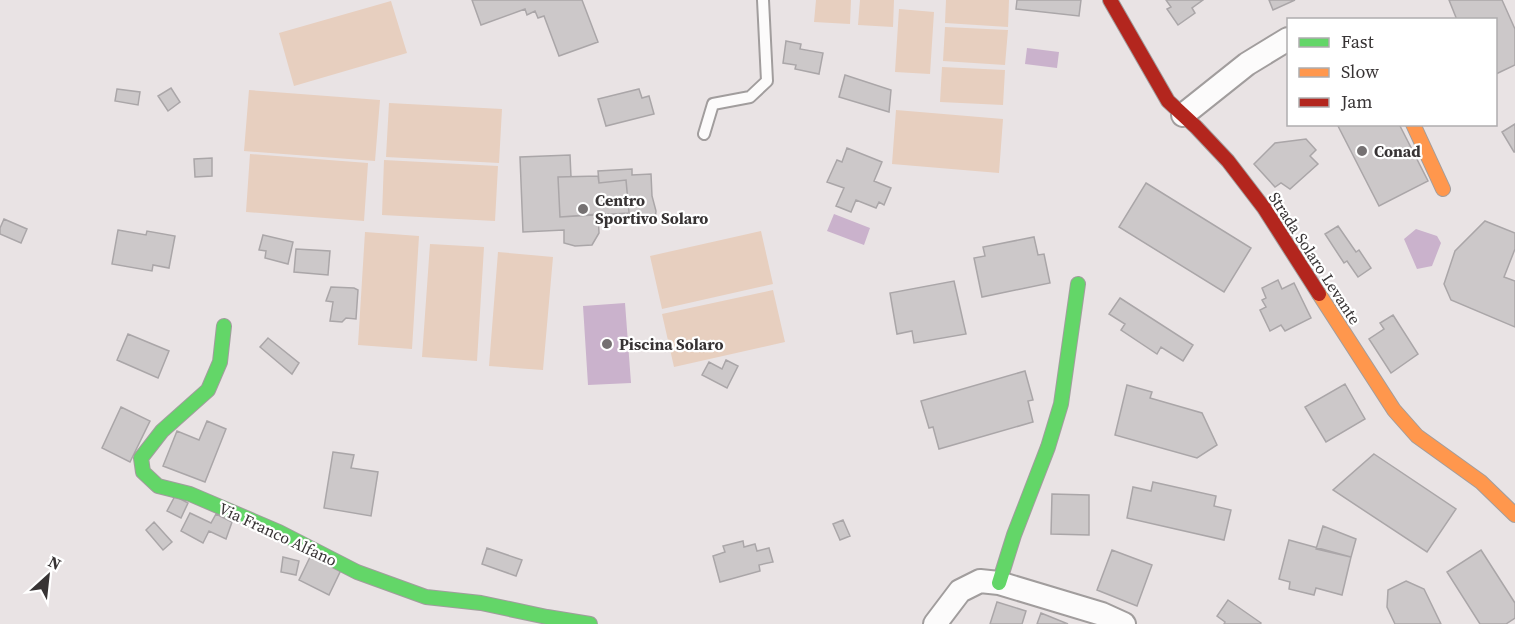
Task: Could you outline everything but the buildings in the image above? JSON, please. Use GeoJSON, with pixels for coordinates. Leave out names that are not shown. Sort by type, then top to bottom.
{"type":"FeatureCollection","features":[{"type":"Feature","properties":{"kind":"street","name":"Strada Solaro Levante"},"geometry":{"type":"LineString","coordinates":[[1110,0],[1168,102],[1196,126],[1228,161],[1264,208],[1394,410],[1417,436],[1481,482],[1515,515]]}},
{"type":"Feature","properties":{"kind":"street"},"geometry":{"type":"LineString","coordinates":[[1183,115],[1247,64],[1287,40]]}},
{"type":"Feature","properties":{"kind":"street"},"geometry":{"type":"LineString","coordinates":[[1414,126],[1443,189]]}},
{"type":"Feature","properties":{"kind":"street"},"geometry":{"type":"LineString","coordinates":[[999,583],[1061,405],[1078,284]]}},
{"type":"Feature","properties":{"kind":"street","name":"Via Franco Alfano"},"geometry":{"type":"LineString","coordinates":[[224,326],[220,362],[208,390],[162,431],[141,458],[143,472],[158,486],[190,494],[279,532],[357,572],[426,597],[481,603],[590,624]]}},
{"type":"Feature","properties":{"kind":"street"},"geometry":{"type":"LineString","coordinates":[[943,620],[960,591],[980,581],[999,583],[1102,614],[1124,624]]}},
{"type":"Feature","properties":{"kind":"lane"},"geometry":{"type":"LineString","coordinates":[[704,134],[713,104],[750,98],[767,81],[763,0]]}},
{"type":"Feature","properties":{"kind":"shaded area"},"geometry":{"type":"Polygon","coordinates":[[[816,0],[851,0],[850,24],[814,22],[816,0]]]}},
{"type":"Feature","properties":{"kind":"shaded area"},"geometry":{"type":"Polygon","coordinates":[[[860,0],[894,0],[893,27],[858,25],[860,0]]]}},
{"type":"Feature","properties":{"kind":"shaded area"},"geometry":{"type":"Polygon","coordinates":[[[946,0],[1009,0],[1008,27],[945,23],[946,0]]]}},
{"type":"Feature","properties":{"kind":"shaded area"},"geometry":{"type":"Polygon","coordinates":[[[391,1],[407,53],[294,86],[279,33],[391,1]]]}},
{"type":"Feature","properties":{"kind":"shaded area"},"geometry":{"type":"Polygon","coordinates":[[[899,9],[934,12],[930,74],[895,72],[899,9]]]}},
{"type":"Feature","properties":{"kind":"shaded area"},"geometry":{"type":"Polygon","coordinates":[[[945,27],[1008,30],[1005,65],[943,61],[945,27]]]}},
{"type":"Feature","properties":{"kind":"shaded area"},"geometry":{"type":"Polygon","coordinates":[[[1027,48],[1059,52],[1057,68],[1025,64],[1027,48]]]}},
{"type":"Feature","properties":{"kind":"shaded area"},"geometry":{"type":"Polygon","coordinates":[[[942,67],[1005,70],[1003,105],[940,102],[942,67]]]}},
{"type":"Feature","properties":{"kind":"shaded area"},"geometry":{"type":"Polygon","coordinates":[[[249,90],[380,100],[375,161],[244,151],[249,90]]]}},
{"type":"Feature","properties":{"kind":"shaded area"},"geometry":{"type":"Polygon","coordinates":[[[389,103],[502,109],[499,163],[386,157],[389,103]]]}},
{"type":"Feature","properties":{"kind":"shaded area"},"geometry":{"type":"Polygon","coordinates":[[[896,110],[1003,119],[999,173],[892,164],[896,110]]]}},
{"type":"Feature","properties":{"kind":"shaded area"},"geometry":{"type":"Polygon","coordinates":[[[250,154],[368,163],[364,221],[246,212],[250,154]]]}},
{"type":"Feature","properties":{"kind":"shaded area"},"geometry":{"type":"Polygon","coordinates":[[[384,160],[498,166],[495,221],[382,215],[384,160]]]}},
{"type":"Feature","properties":{"kind":"shaded area"},"geometry":{"type":"Polygon","coordinates":[[[834,214],[870,228],[864,245],[827,231],[834,214]]]}},
{"type":"Feature","properties":{"kind":"shaded area"},"geometry":{"type":"Polygon","coordinates":[[[1416,229],[1437,236],[1441,243],[1432,266],[1417,269],[1404,239],[1416,229]]]}},
{"type":"Feature","properties":{"kind":"shaded area"},"geometry":{"type":"Polygon","coordinates":[[[761,231],[773,284],[662,309],[650,256],[761,231]]]}},
{"type":"Feature","properties":{"kind":"shaded area"},"geometry":{"type":"Polygon","coordinates":[[[365,232],[419,236],[412,349],[358,345],[365,232]]]}},
{"type":"Feature","properties":{"kind":"shaded area"},"geometry":{"type":"Polygon","coordinates":[[[430,244],[484,247],[477,361],[422,357],[430,244]]]}},
{"type":"Feature","properties":{"kind":"shaded area"},"geometry":{"type":"Polygon","coordinates":[[[498,252],[553,257],[543,370],[489,366],[498,252]]]}},
{"type":"Feature","properties":{"kind":"shaded area"},"geometry":{"type":"Polygon","coordinates":[[[773,290],[785,342],[674,367],[662,314],[773,290]]]}},
{"type":"Feature","properties":{"kind":"shaded area","name":"Piscina Solaro"},"geometry":{"type":"Polygon","coordinates":[[[625,303],[631,383],[588,385],[583,306],[625,303]]]}},
{"type":"Feature","properties":{"kind":"traffic: fast"},"geometry":{"type":"LineString","coordinates":[[999,583],[1061,404],[1078,284]]}},
{"type":"Feature","properties":{"kind":"traffic: fast"},"geometry":{"type":"LineString","coordinates":[[224,326],[220,362],[208,390],[162,431],[141,458],[143,472],[158,486],[190,494],[279,532],[357,572],[426,597],[481,603],[590,624]]}},
{"type":"Feature","properties":{"kind":"traffic: slow"},"geometry":{"type":"LineString","coordinates":[[1414,126],[1443,189]]}},
{"type":"Feature","properties":{"kind":"traffic: slow"},"geometry":{"type":"LineString","coordinates":[[1319,294],[1394,410],[1417,436],[1481,482],[1515,515]]}},
{"type":"Feature","properties":{"kind":"traffic: jam"},"geometry":{"type":"LineString","coordinates":[[1110,0],[1168,101],[1228,161],[1264,208],[1319,294]]}},
{"type":"Feature","properties":{"kind":"place","name":"Conad"},"geometry":{"type":"Point","coordinates":[1362,151]}},
{"type":"Feature","properties":{"kind":"place","name":"Centro Sportivo Solaro"},"geometry":{"type":"Point","coordinates":[583,209]}},
{"type":"Feature","properties":{"kind":"place","name":"Piscina Solaro"},"geometry":{"type":"Point","coordinates":[607,344]}}]}
